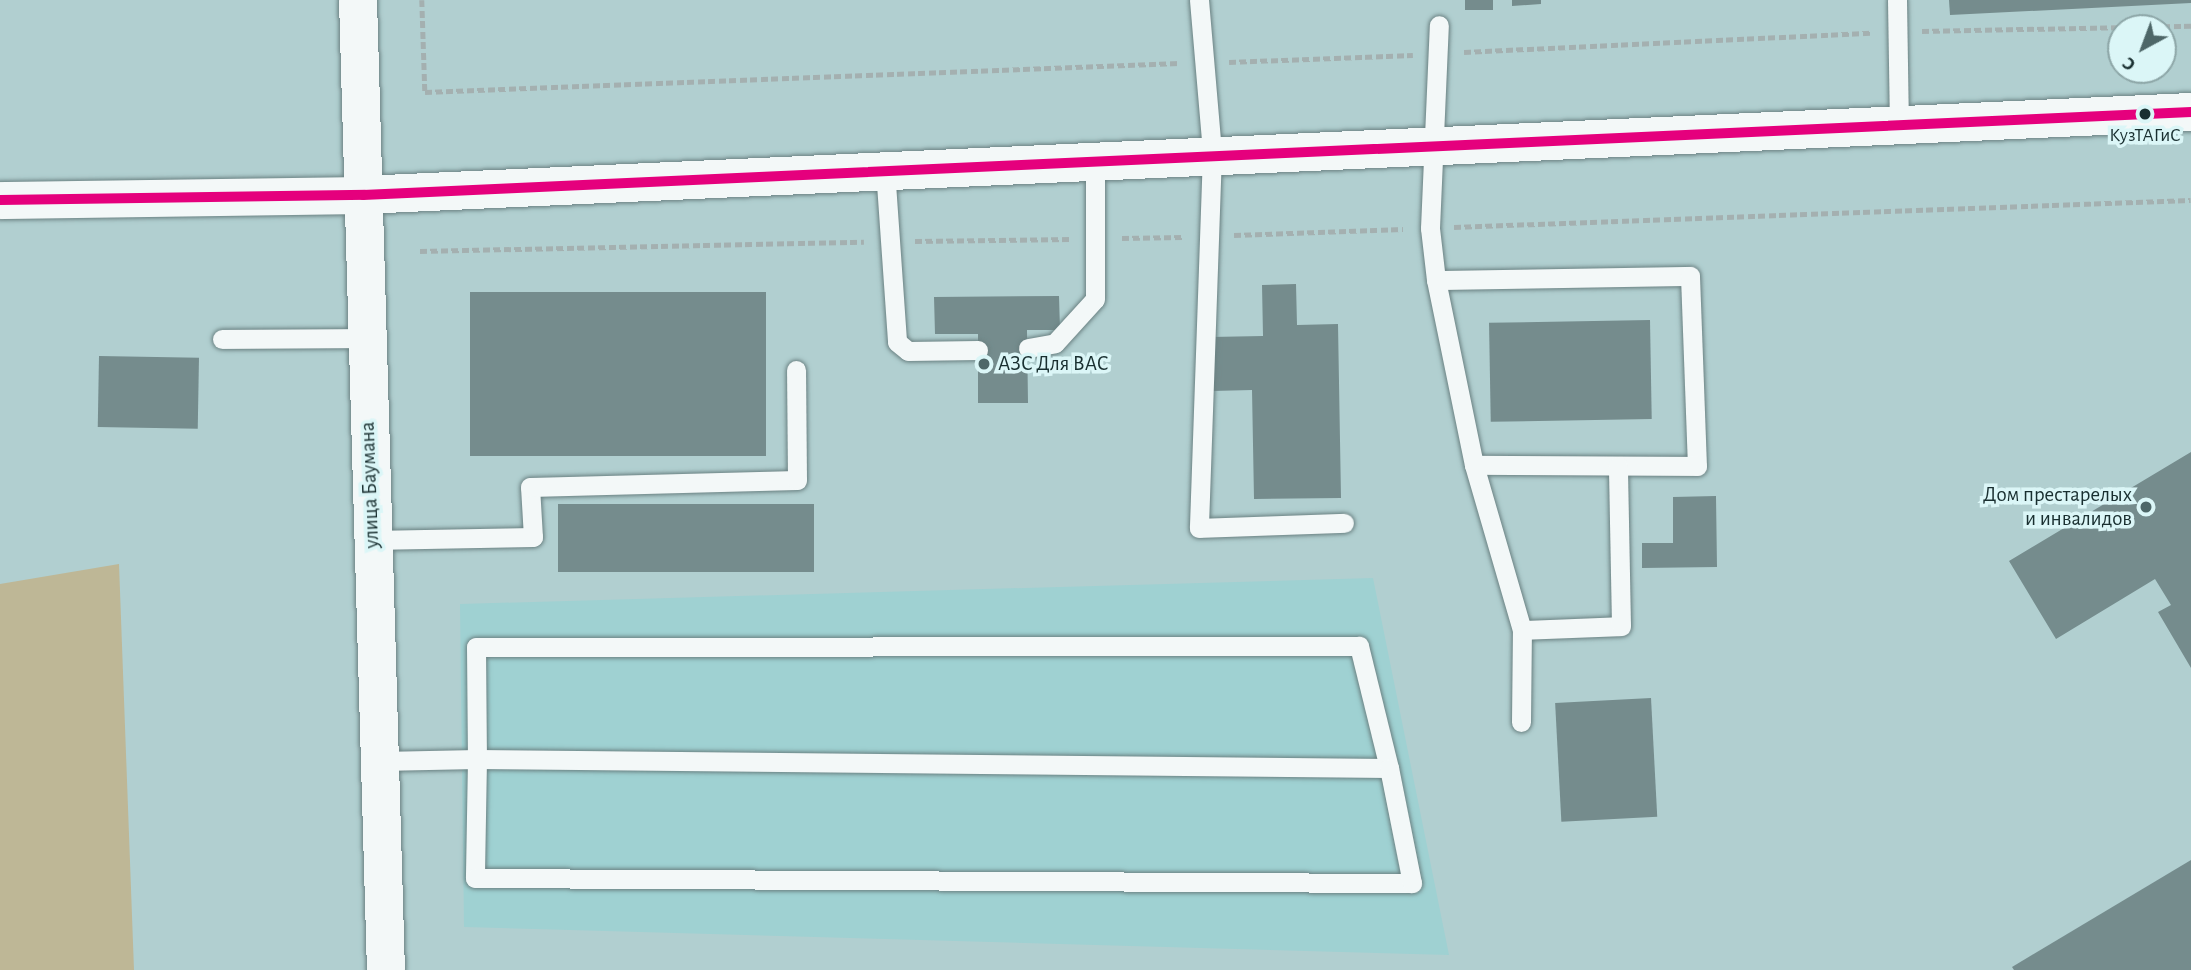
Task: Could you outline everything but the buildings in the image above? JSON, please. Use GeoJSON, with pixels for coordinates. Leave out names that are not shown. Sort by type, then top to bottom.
{"type":"FeatureCollection","features":[{"type":"Feature","properties":{"kind":"street","name":"улица Баумана"},"geometry":{"type":"LineString","coordinates":[[358,0],[371,540],[386,970]]}},
{"type":"Feature","properties":{"kind":"street"},"geometry":{"type":"LineString","coordinates":[[0,200],[363,195],[1212,153],[1899,130],[2191,112]]}},
{"type":"Feature","properties":{"kind":"lane"},"geometry":{"type":"LineString","coordinates":[[1199,0],[1212,153],[1199,528],[1344,523]]}},
{"type":"Feature","properties":{"kind":"lane"},"geometry":{"type":"LineString","coordinates":[[1897,0],[1899,130]]}},
{"type":"Feature","properties":{"kind":"lane"},"geometry":{"type":"LineString","coordinates":[[1439,25],[1430,228],[1436,280],[1474,465],[1522,630],[1521,722]]}},
{"type":"Feature","properties":{"kind":"lane"},"geometry":{"type":"LineString","coordinates":[[1028,348],[1055,343],[1095,299],[1098,239],[1095,158]]}},
{"type":"Feature","properties":{"kind":"lane"},"geometry":{"type":"LineString","coordinates":[[885,169],[897,342],[908,351],[978,350]]}},
{"type":"Feature","properties":{"kind":"lane"},"geometry":{"type":"LineString","coordinates":[[1436,280],[1690,276],[1697,466],[1474,465]]}},
{"type":"Feature","properties":{"kind":"lane"},"geometry":{"type":"LineString","coordinates":[[222,339],[366,338]]}},
{"type":"Feature","properties":{"kind":"lane"},"geometry":{"type":"LineString","coordinates":[[371,540],[533,537],[530,487],[797,480],[796,370]]}},
{"type":"Feature","properties":{"kind":"lane"},"geometry":{"type":"LineString","coordinates":[[1522,630],[1621,626],[1618,466]]}},
{"type":"Feature","properties":{"kind":"lane"},"geometry":{"type":"LineString","coordinates":[[1359,646],[1389,768],[1412,883],[475,878],[476,647],[1359,646]]}},
{"type":"Feature","properties":{"kind":"lane"},"geometry":{"type":"LineString","coordinates":[[380,761],[1389,768]]}},
{"type":"Feature","properties":{"kind":"path"},"geometry":{"type":"LineString","coordinates":[[422,0],[425,92],[1437,54],[1898,32],[2191,26]]}},
{"type":"Feature","properties":{"kind":"path"},"geometry":{"type":"LineString","coordinates":[[420,251],[1210,236],[2191,200]]}},
{"type":"Feature","properties":{"kind":"shaded area"},"geometry":{"type":"Polygon","coordinates":[[[119,564],[134,970],[0,970],[0,584],[119,564]]]}},
{"type":"Feature","properties":{"kind":"shaded area"},"geometry":{"type":"Polygon","coordinates":[[[1373,578],[1449,955],[464,927],[460,604],[1373,578]]]}},
{"type":"Feature","properties":{"kind":"transit line"},"geometry":{"type":"LineString","coordinates":[[0,200],[363,195],[2191,112]]}},
{"type":"Feature","properties":{"kind":"place","name":"КузТАГиС"},"geometry":{"type":"Point","coordinates":[2145,114]}},
{"type":"Feature","properties":{"kind":"place","name":"АЗС Для ВАС"},"geometry":{"type":"Point","coordinates":[984,364]}},
{"type":"Feature","properties":{"kind":"place","name":"Дом престарелых и инвалидов"},"geometry":{"type":"Point","coordinates":[2146,507]}}]}
